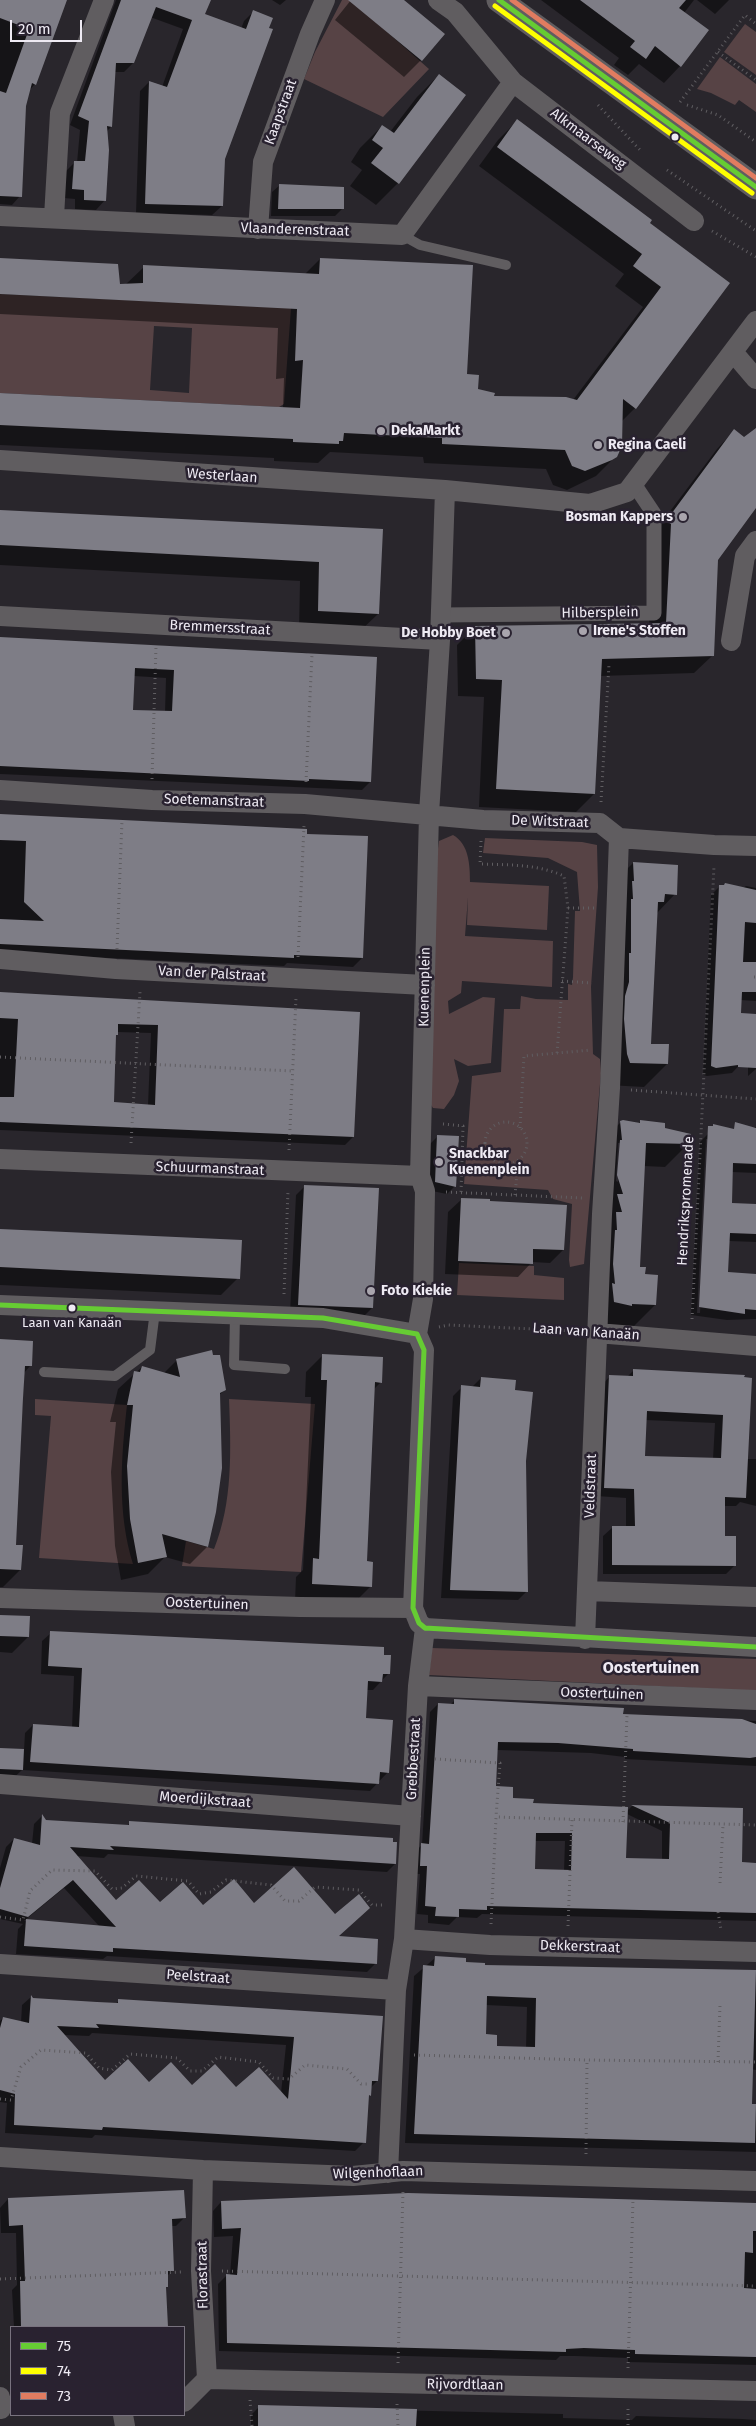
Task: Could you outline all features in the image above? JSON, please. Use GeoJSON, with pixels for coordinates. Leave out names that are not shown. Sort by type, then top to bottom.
{"type":"FeatureCollection","features":[{"type":"Feature","properties":{"kind":"street"},"geometry":{"type":"LineString","coordinates":[[54,217],[60,113],[104,0]]}},
{"type":"Feature","properties":{"kind":"street","name":"Kaapstraat"},"geometry":{"type":"LineString","coordinates":[[258,229],[263,162],[310,34],[325,0]]}},
{"type":"Feature","properties":{"kind":"street","name":"Alkmaarseweg"},"geometry":{"type":"LineString","coordinates":[[438,0],[455,12],[513,82],[694,221]]}},
{"type":"Feature","properties":{"kind":"street"},"geometry":{"type":"LineString","coordinates":[[498,0],[756,187]]}},
{"type":"Feature","properties":{"kind":"street"},"geometry":{"type":"LineString","coordinates":[[402,235],[513,82]]}},
{"type":"Feature","properties":{"kind":"street","name":"Vlaanderenstraat"},"geometry":{"type":"LineString","coordinates":[[0,216],[54,217],[402,235]]}},
{"type":"Feature","properties":{"kind":"street"},"geometry":{"type":"LineString","coordinates":[[440,640],[445,490],[590,504],[627,492],[756,321]]}},
{"type":"Feature","properties":{"kind":"street"},"geometry":{"type":"LineString","coordinates":[[733,352],[756,379]]}},
{"type":"Feature","properties":{"kind":"street","name":"Westerlaan"},"geometry":{"type":"LineString","coordinates":[[0,460],[445,490]]}},
{"type":"Feature","properties":{"kind":"street","name":"Hilbersplein"},"geometry":{"type":"LineString","coordinates":[[440,615],[654,613],[654,514],[634,484]]}},
{"type":"Feature","properties":{"kind":"street"},"geometry":{"type":"LineString","coordinates":[[731,640],[745,556],[756,541]]}},
{"type":"Feature","properties":{"kind":"street","name":"Bremmersstraat"},"geometry":{"type":"LineString","coordinates":[[0,616],[440,640]]}},
{"type":"Feature","properties":{"kind":"street","name":"Kuenenplein"},"geometry":{"type":"LineString","coordinates":[[420,1342],[423,1299],[422,1123],[429,814],[440,640]]}},
{"type":"Feature","properties":{"kind":"street","name":"Soetemanstraat"},"geometry":{"type":"LineString","coordinates":[[0,790],[152,800],[305,804],[429,814]]}},
{"type":"Feature","properties":{"kind":"street","name":"De Witstraat"},"geometry":{"type":"LineString","coordinates":[[429,814],[483,820],[600,823],[619,838]]}},
{"type":"Feature","properties":{"kind":"street"},"geometry":{"type":"LineString","coordinates":[[597,1334],[610,1088],[619,838],[714,846],[756,846]]}},
{"type":"Feature","properties":{"kind":"street","name":"Van der Palstraat"},"geometry":{"type":"LineString","coordinates":[[0,959],[141,971],[425,985]]}},
{"type":"Feature","properties":{"kind":"street","name":"Schuurmanstraat"},"geometry":{"type":"LineString","coordinates":[[0,1159],[288,1172],[423,1184]]}},
{"type":"Feature","properties":{"kind":"street"},"geometry":{"type":"LineString","coordinates":[[0,1305],[323,1318],[420,1342],[413,1608],[419,1623],[426,1628],[585,1639],[756,1647]]}},
{"type":"Feature","properties":{"kind":"street","name":"Laan van Kanaän"},"geometry":{"type":"LineString","coordinates":[[597,1334],[756,1346]]}},
{"type":"Feature","properties":{"kind":"street","name":"Veldstraat"},"geometry":{"type":"LineString","coordinates":[[585,1639],[597,1334]]}},
{"type":"Feature","properties":{"kind":"street"},"geometry":{"type":"LineString","coordinates":[[587,1591],[756,1597]]}},
{"type":"Feature","properties":{"kind":"street","name":"Oostertuinen"},"geometry":{"type":"LineString","coordinates":[[0,1598],[300,1607],[413,1608]]}},
{"type":"Feature","properties":{"kind":"street","name":"Grebbestraat"},"geometry":{"type":"LineString","coordinates":[[396,2172],[394,2086],[396,1990],[404,1939],[418,1686],[426,1628]]}},
{"type":"Feature","properties":{"kind":"street","name":"Oostertuinen"},"geometry":{"type":"LineString","coordinates":[[418,1686],[756,1700]]}},
{"type":"Feature","properties":{"kind":"street","name":"Moerdijkstraat"},"geometry":{"type":"LineString","coordinates":[[0,1784],[411,1816]]}},
{"type":"Feature","properties":{"kind":"street","name":"Dekkerstraat"},"geometry":{"type":"LineString","coordinates":[[404,1939],[490,1945],[756,1952]]}},
{"type":"Feature","properties":{"kind":"street","name":"Peelstraat"},"geometry":{"type":"LineString","coordinates":[[0,1964],[396,1990]]}},
{"type":"Feature","properties":{"kind":"street","name":"Wilgenhoflaan"},"geometry":{"type":"LineString","coordinates":[[0,2157],[203,2170],[353,2176],[396,2172],[756,2181]]}},
{"type":"Feature","properties":{"kind":"street","name":"Florastraat"},"geometry":{"type":"LineString","coordinates":[[203,2170],[201,2271],[207,2379]]}},
{"type":"Feature","properties":{"kind":"street"},"geometry":{"type":"LineString","coordinates":[[185,2401],[207,2379]]}},
{"type":"Feature","properties":{"kind":"street","name":"Rijvordtlaan"},"geometry":{"type":"LineString","coordinates":[[207,2379],[756,2391]]}},
{"type":"Feature","properties":{"kind":"lane"},"geometry":{"type":"LineString","coordinates":[[402,235],[420,245],[506,265]]}},
{"type":"Feature","properties":{"kind":"lane"},"geometry":{"type":"LineString","coordinates":[[44,1372],[115,1376],[150,1350],[155,1311]]}},
{"type":"Feature","properties":{"kind":"lane"},"geometry":{"type":"LineString","coordinates":[[235,1315],[234,1365],[285,1369]]}},
{"type":"Feature","properties":{"kind":"path"},"geometry":{"type":"LineString","coordinates":[[680,103],[744,16],[756,24]]}},
{"type":"Feature","properties":{"kind":"path"},"geometry":{"type":"LineString","coordinates":[[718,52],[756,80]]}},
{"type":"Feature","properties":{"kind":"path","name":"Alkmaarseweg"},"geometry":{"type":"LineString","coordinates":[[596,103],[645,155]]}},
{"type":"Feature","properties":{"kind":"path"},"geometry":{"type":"LineString","coordinates":[[661,166],[756,231]]}},
{"type":"Feature","properties":{"kind":"path"},"geometry":{"type":"LineString","coordinates":[[694,221],[756,256]]}},
{"type":"Feature","properties":{"kind":"path"},"geometry":{"type":"LineString","coordinates":[[152,800],[157,625]]}},
{"type":"Feature","properties":{"kind":"path"},"geometry":{"type":"LineString","coordinates":[[283,1316],[313,633]]}},
{"type":"Feature","properties":{"kind":"path"},"geometry":{"type":"LineString","coordinates":[[600,823],[609,664]]}},
{"type":"Feature","properties":{"kind":"path"},"geometry":{"type":"LineString","coordinates":[[116,969],[124,797]]}},
{"type":"Feature","properties":{"kind":"path"},"geometry":{"type":"LineString","coordinates":[[483,820],[480,864],[525,865],[548,869],[564,876],[568,908],[557,1053]]}},
{"type":"Feature","properties":{"kind":"path","name":"Hendrikspromenade"},"geometry":{"type":"LineString","coordinates":[[692,1309],[713,883]]}},
{"type":"Feature","properties":{"kind":"path"},"geometry":{"type":"LineString","coordinates":[[568,908],[616,908]]}},
{"type":"Feature","properties":{"kind":"path"},"geometry":{"type":"LineString","coordinates":[[130,1166],[141,971]]}},
{"type":"Feature","properties":{"kind":"path"},"geometry":{"type":"LineString","coordinates":[[562,981],[613,984]]}},
{"type":"Feature","properties":{"kind":"path"},"geometry":{"type":"LineString","coordinates":[[520,1128],[524,1056],[611,1048]]}},
{"type":"Feature","properties":{"kind":"path"},"geometry":{"type":"LineString","coordinates":[[0,1057],[293,1071]]}},
{"type":"Feature","properties":{"kind":"path"},"geometry":{"type":"LineString","coordinates":[[610,1088],[756,1099]]}},
{"type":"Feature","properties":{"kind":"path"},"geometry":{"type":"LineString","coordinates":[[515,1195],[518,1162],[527,1148],[527,1140],[520,1128],[507,1121],[501,1122],[489,1130],[485,1136],[485,1146],[489,1155],[503,1165],[518,1162]]}},
{"type":"Feature","properties":{"kind":"path"},"geometry":{"type":"LineString","coordinates":[[422,1123],[463,1126],[461,1193]]}},
{"type":"Feature","properties":{"kind":"path"},"geometry":{"type":"LineString","coordinates":[[423,1184],[461,1193],[603,1199]]}},
{"type":"Feature","properties":{"kind":"path","name":"Laan van Kanaän"},"geometry":{"type":"LineString","coordinates":[[420,1342],[448,1325],[597,1334]]}},
{"type":"Feature","properties":{"kind":"path"},"geometry":{"type":"LineString","coordinates":[[623,1822],[627,1694]]}},
{"type":"Feature","properties":{"kind":"path"},"geometry":{"type":"LineString","coordinates":[[414,1757],[500,1763],[490,1945]]}},
{"type":"Feature","properties":{"kind":"path"},"geometry":{"type":"LineString","coordinates":[[496,1817],[756,1825]]}},
{"type":"Feature","properties":{"kind":"path"},"geometry":{"type":"LineString","coordinates":[[568,1947],[572,1820]]}},
{"type":"Feature","properties":{"kind":"path"},"geometry":{"type":"LineString","coordinates":[[720,1883],[723,1825]]}},
{"type":"Feature","properties":{"kind":"path"},"geometry":{"type":"LineString","coordinates":[[0,1917],[23,1920],[30,1891],[52,1870],[95,1871],[112,1889],[122,1888],[136,1876],[188,1881],[199,1894],[212,1892],[226,1880],[271,1885],[285,1901],[299,1901],[315,1888],[359,1890],[372,1905],[406,1904]]}},
{"type":"Feature","properties":{"kind":"path"},"geometry":{"type":"LineString","coordinates":[[718,2062],[720,2005]]}},
{"type":"Feature","properties":{"kind":"path"},"geometry":{"type":"LineString","coordinates":[[0,2099],[11,2100],[20,2067],[41,2050],[86,2053],[99,2068],[112,2070],[130,2054],[177,2058],[190,2071],[202,2071],[218,2057],[259,2062],[273,2078],[289,2079],[305,2065],[347,2069],[361,2084],[394,2086]]}},
{"type":"Feature","properties":{"kind":"path"},"geometry":{"type":"LineString","coordinates":[[395,2052],[587,2060],[756,2062]]}},
{"type":"Feature","properties":{"kind":"path"},"geometry":{"type":"LineString","coordinates":[[585,2176],[587,2060]]}},
{"type":"Feature","properties":{"kind":"path"},"geometry":{"type":"LineString","coordinates":[[396,2172],[401,2277],[397,2383],[398,2426]]}},
{"type":"Feature","properties":{"kind":"path"},"geometry":{"type":"LineString","coordinates":[[628,2426],[633,2177]]}},
{"type":"Feature","properties":{"kind":"path"},"geometry":{"type":"LineString","coordinates":[[0,2279],[201,2271],[756,2286]]}},
{"type":"Feature","properties":{"kind":"shaded area"},"geometry":{"type":"Polygon","coordinates":[[[342,0],[351,0],[429,69],[383,117],[304,79],[315,52],[342,0]]]}},
{"type":"Feature","properties":{"kind":"shaded area"},"geometry":{"type":"Polygon","coordinates":[[[745,24],[756,32],[756,75],[724,52],[745,24]]]}},
{"type":"Feature","properties":{"kind":"shaded area"},"geometry":{"type":"Polygon","coordinates":[[[720,57],[756,84],[756,112],[739,100],[735,105],[711,93],[697,89],[720,57]]]}},
{"type":"Feature","properties":{"kind":"shaded area"},"geometry":{"type":"Polygon","coordinates":[[[0,294],[291,308],[284,404],[279,407],[0,393],[0,294]],[[154,326],[150,390],[189,393],[192,328],[154,326]]]}},
{"type":"Feature","properties":{"kind":"shaded area"},"geometry":{"type":"Polygon","coordinates":[[[453,835],[462,844],[468,856],[470,882],[549,886],[547,930],[467,925],[468,897],[465,936],[553,941],[552,987],[462,981],[461,993],[448,1001],[449,1014],[483,997],[495,998],[491,1063],[468,1066],[454,1059],[459,1081],[454,1095],[444,1109],[433,1108],[428,1100],[435,871],[439,841],[453,835]]]}},
{"type":"Feature","properties":{"kind":"shaded area"},"geometry":{"type":"Polygon","coordinates":[[[485,838],[582,842],[597,845],[598,887],[591,987],[593,1054],[600,1059],[601,1073],[584,1264],[570,1267],[572,1204],[553,1199],[548,1190],[464,1184],[472,1076],[501,1072],[504,1009],[520,1009],[521,996],[536,999],[568,1000],[568,984],[572,985],[573,977],[575,911],[580,911],[577,872],[548,858],[483,853],[485,838]]]}},
{"type":"Feature","properties":{"kind":"shaded area"},"geometry":{"type":"Polygon","coordinates":[[[459,1263],[534,1266],[534,1275],[564,1278],[564,1300],[457,1295],[459,1263]]]}},
{"type":"Feature","properties":{"kind":"shaded area"},"geometry":{"type":"Polygon","coordinates":[[[35,1399],[127,1405],[122,1465],[122,1505],[124,1525],[133,1564],[39,1558],[51,1416],[35,1415],[35,1399]]]}},
{"type":"Feature","properties":{"kind":"shaded area"},"geometry":{"type":"Polygon","coordinates":[[[229,1399],[315,1404],[301,1572],[182,1566],[186,1541],[214,1549],[220,1531],[228,1494],[229,1399]]]}},
{"type":"Feature","properties":{"kind":"shaded area"},"geometry":{"type":"Polygon","coordinates":[[[432,1648],[756,1659],[756,1691],[429,1675],[432,1648]]]}},
{"type":"Feature","properties":{"kind":"building"},"geometry":{"type":"Polygon","coordinates":[[[0,0],[67,0],[36,85],[32,83],[26,106],[22,197],[0,196],[0,91],[6,93],[29,29],[0,18],[0,0]]]}},
{"type":"Feature","properties":{"kind":"building"},"geometry":{"type":"Polygon","coordinates":[[[121,0],[211,0],[205,14],[246,29],[253,10],[273,18],[269,28],[273,29],[225,159],[223,206],[145,204],[149,81],[167,87],[192,20],[156,7],[134,63],[116,63],[112,127],[107,126],[109,150],[106,201],[84,200],[84,190],[72,189],[74,161],[85,161],[89,121],[78,116],[121,0]]]}},
{"type":"Feature","properties":{"kind":"building"},"geometry":{"type":"Polygon","coordinates":[[[348,0],[404,0],[445,34],[422,61],[348,0]]]}},
{"type":"Feature","properties":{"kind":"building"},"geometry":{"type":"Polygon","coordinates":[[[580,0],[686,0],[679,8],[709,30],[681,67],[655,46],[646,59],[630,47],[635,41],[580,0]]]}},
{"type":"Feature","properties":{"kind":"building"},"geometry":{"type":"Polygon","coordinates":[[[439,74],[466,95],[399,184],[371,163],[383,148],[372,140],[382,125],[394,133],[439,74]]]}},
{"type":"Feature","properties":{"kind":"building"},"geometry":{"type":"Polygon","coordinates":[[[517,119],[652,220],[650,223],[730,283],[636,409],[623,399],[622,446],[617,457],[612,460],[585,471],[572,466],[565,450],[442,444],[442,438],[344,433],[343,441],[339,441],[339,444],[293,442],[293,439],[0,425],[0,393],[300,408],[303,360],[295,361],[297,309],[0,294],[0,258],[118,264],[120,284],[143,283],[143,265],[319,274],[320,258],[473,265],[467,374],[479,375],[478,389],[495,393],[494,396],[566,397],[577,400],[661,287],[633,266],[642,254],[497,147],[517,119]]]}},
{"type":"Feature","properties":{"kind":"building"},"geometry":{"type":"Polygon","coordinates":[[[279,184],[344,187],[344,209],[278,209],[279,184]]]}},
{"type":"Feature","properties":{"kind":"building"},"geometry":{"type":"Polygon","coordinates":[[[756,428],[756,508],[718,560],[714,656],[602,659],[595,794],[496,789],[502,680],[476,679],[475,626],[666,623],[671,524],[666,521],[734,429],[744,437],[756,428]]]}},
{"type":"Feature","properties":{"kind":"building"},"geometry":{"type":"Polygon","coordinates":[[[0,510],[383,529],[379,614],[318,611],[319,562],[0,545],[0,510]]]}},
{"type":"Feature","properties":{"kind":"building"},"geometry":{"type":"Polygon","coordinates":[[[0,637],[377,657],[371,782],[309,779],[309,781],[0,766],[0,637]],[[135,668],[133,710],[172,711],[174,670],[135,668]]]}},
{"type":"Feature","properties":{"kind":"building"},"geometry":{"type":"Polygon","coordinates":[[[0,814],[307,829],[307,834],[368,836],[363,958],[294,955],[294,958],[0,944],[0,919],[44,921],[24,902],[26,841],[0,840],[0,814]]]}},
{"type":"Feature","properties":{"kind":"building"},"geometry":{"type":"Polygon","coordinates":[[[633,862],[678,865],[677,895],[665,894],[664,902],[658,902],[651,1044],[669,1044],[668,1064],[630,1063],[627,1054],[624,1019],[625,996],[629,982],[629,953],[631,953],[633,862]]]}},
{"type":"Feature","properties":{"kind":"building"},"geometry":{"type":"Polygon","coordinates":[[[725,883],[756,890],[756,923],[745,922],[743,962],[756,962],[756,992],[742,992],[741,1013],[756,1014],[756,1068],[738,1067],[738,1065],[716,1068],[711,1066],[719,885],[724,885],[725,883]]]}},
{"type":"Feature","properties":{"kind":"building"},"geometry":{"type":"Polygon","coordinates":[[[0,992],[360,1012],[354,1137],[0,1122],[0,1097],[14,1097],[18,1019],[0,1018],[0,992]],[[118,1024],[114,1102],[155,1105],[158,1025],[118,1024]]]}},
{"type":"Feature","properties":{"kind":"building"},"geometry":{"type":"Polygon","coordinates":[[[640,1120],[665,1123],[665,1128],[691,1134],[690,1144],[646,1143],[640,1267],[646,1267],[645,1274],[658,1275],[656,1305],[632,1304],[632,1306],[614,1302],[612,1283],[615,1284],[613,1264],[615,1230],[617,1230],[616,1212],[622,1212],[617,1194],[623,1194],[617,1175],[620,1140],[622,1140],[620,1121],[640,1123],[640,1120]]]}},
{"type":"Feature","properties":{"kind":"building"},"geometry":{"type":"Polygon","coordinates":[[[735,1122],[756,1128],[756,1164],[733,1163],[732,1203],[756,1204],[756,1234],[730,1233],[728,1272],[756,1274],[756,1310],[745,1309],[745,1314],[699,1307],[708,1126],[713,1126],[713,1124],[734,1129],[735,1122]]]}},
{"type":"Feature","properties":{"kind":"building"},"geometry":{"type":"Polygon","coordinates":[[[437,1135],[459,1136],[456,1187],[435,1182],[437,1135]]]}},
{"type":"Feature","properties":{"kind":"building"},"geometry":{"type":"Polygon","coordinates":[[[304,1185],[379,1188],[373,1308],[298,1305],[304,1185]]]}},
{"type":"Feature","properties":{"kind":"building"},"geometry":{"type":"Polygon","coordinates":[[[461,1198],[567,1205],[564,1250],[533,1249],[533,1264],[458,1261],[461,1198]]]}},
{"type":"Feature","properties":{"kind":"building"},"geometry":{"type":"Polygon","coordinates":[[[0,1229],[242,1240],[240,1279],[0,1267],[0,1229]]]}},
{"type":"Feature","properties":{"kind":"building"},"geometry":{"type":"Polygon","coordinates":[[[0,1339],[33,1341],[32,1366],[25,1366],[23,1398],[16,1545],[23,1545],[21,1570],[0,1569],[0,1339]]]}},
{"type":"Feature","properties":{"kind":"building"},"geometry":{"type":"Polygon","coordinates":[[[212,1350],[213,1355],[220,1355],[226,1390],[220,1393],[222,1468],[216,1512],[208,1547],[162,1534],[167,1557],[138,1563],[130,1519],[127,1466],[133,1405],[127,1405],[134,1371],[140,1372],[142,1366],[180,1377],[176,1359],[212,1350]]]}},
{"type":"Feature","properties":{"kind":"building"},"geometry":{"type":"Polygon","coordinates":[[[322,1354],[383,1357],[382,1383],[375,1382],[367,1561],[373,1562],[372,1587],[312,1584],[313,1558],[319,1559],[327,1380],[321,1380],[322,1354]]]}},
{"type":"Feature","properties":{"kind":"building"},"geometry":{"type":"Polygon","coordinates":[[[633,1369],[745,1375],[744,1377],[752,1378],[746,1498],[725,1497],[725,1536],[736,1536],[736,1566],[612,1565],[612,1526],[635,1526],[634,1489],[604,1488],[609,1375],[633,1376],[633,1369]],[[647,1411],[645,1456],[721,1458],[723,1415],[647,1411]]]}},
{"type":"Feature","properties":{"kind":"building"},"geometry":{"type":"Polygon","coordinates":[[[481,1377],[516,1380],[515,1390],[533,1392],[526,1461],[528,1592],[450,1590],[461,1385],[480,1387],[481,1377]]]}},
{"type":"Feature","properties":{"kind":"building"},"geometry":{"type":"Polygon","coordinates":[[[0,1615],[30,1616],[29,1637],[0,1636],[0,1615]]]}},
{"type":"Feature","properties":{"kind":"building"},"geometry":{"type":"Polygon","coordinates":[[[50,1631],[384,1647],[384,1655],[391,1655],[390,1674],[383,1674],[382,1682],[368,1681],[366,1718],[393,1720],[389,1773],[380,1772],[379,1784],[30,1762],[33,1724],[79,1727],[82,1668],[48,1666],[50,1631]]]}},
{"type":"Feature","properties":{"kind":"building"},"geometry":{"type":"Polygon","coordinates":[[[454,1699],[624,1708],[623,1714],[742,1719],[756,1724],[756,1757],[750,1758],[633,1751],[633,1749],[558,1743],[498,1742],[496,1786],[513,1787],[513,1798],[534,1799],[533,1803],[628,1807],[626,1858],[669,1859],[670,1823],[631,1805],[743,1808],[742,1862],[756,1863],[756,1913],[487,1906],[487,1910],[459,1909],[459,1917],[435,1916],[436,1907],[425,1906],[427,1866],[420,1866],[421,1843],[429,1844],[438,1703],[454,1704],[454,1699]],[[536,1833],[535,1869],[571,1870],[572,1833],[536,1833]]]}},
{"type":"Feature","properties":{"kind":"building"},"geometry":{"type":"Polygon","coordinates":[[[0,1748],[24,1749],[23,1770],[0,1769],[0,1748]]]}},
{"type":"Feature","properties":{"kind":"building"},"geometry":{"type":"Polygon","coordinates":[[[42,1814],[46,1820],[129,1825],[129,1821],[393,1838],[393,1842],[397,1842],[396,1864],[110,1846],[114,1850],[70,1847],[116,1900],[139,1880],[160,1902],[183,1882],[203,1905],[234,1879],[254,1903],[294,1867],[335,1914],[359,1894],[370,1908],[339,1936],[378,1939],[377,1964],[113,1948],[113,1952],[24,1946],[26,1919],[116,1927],[73,1880],[28,1917],[0,1909],[0,1888],[14,1838],[40,1845],[42,1814]]]}},
{"type":"Feature","properties":{"kind":"building"},"geometry":{"type":"Polygon","coordinates":[[[435,1956],[466,1958],[466,1962],[485,1963],[485,1965],[756,1970],[752,2104],[756,2104],[755,2143],[414,2134],[423,1965],[434,1966],[435,1956]],[[487,1996],[486,2034],[497,2035],[497,2046],[535,2047],[536,1998],[487,1996]]]}},
{"type":"Feature","properties":{"kind":"building"},"geometry":{"type":"Polygon","coordinates":[[[31,1995],[33,1998],[97,2002],[118,2003],[118,1999],[383,2016],[378,2081],[372,2081],[371,2096],[369,2095],[366,2143],[103,2127],[102,2130],[14,2125],[15,2094],[0,2090],[0,2028],[3,2017],[29,2023],[31,1995]],[[96,2024],[99,2028],[57,2026],[105,2080],[128,2059],[149,2082],[171,2062],[192,2085],[215,2064],[236,2087],[259,2067],[288,2099],[294,2037],[96,2024]]]}},
{"type":"Feature","properties":{"kind":"building"},"geometry":{"type":"Polygon","coordinates":[[[184,2190],[186,2218],[172,2219],[174,2271],[168,2271],[168,2287],[166,2287],[168,2326],[21,2326],[20,2281],[25,2281],[23,2225],[9,2226],[8,2198],[184,2190]]]}},
{"type":"Feature","properties":{"kind":"building"},"geometry":{"type":"Polygon","coordinates":[[[408,2193],[756,2203],[756,2231],[753,2231],[753,2253],[745,2252],[744,2288],[756,2289],[756,2357],[635,2354],[635,2350],[584,2348],[566,2349],[566,2352],[227,2343],[226,2274],[237,2275],[241,2228],[222,2229],[221,2201],[408,2193]]]}},
{"type":"Feature","properties":{"kind":"building"},"geometry":{"type":"Polygon","coordinates":[[[258,2405],[417,2409],[416,2426],[258,2426],[258,2405]]]}},
{"type":"Feature","properties":{"kind":"transit line","name":"75"},"geometry":{"type":"LineString","coordinates":[[499,0],[756,187]]}},
{"type":"Feature","properties":{"kind":"transit line","name":"73"},"geometry":{"type":"LineString","coordinates":[[512,0],[756,178]]}},
{"type":"Feature","properties":{"kind":"transit line","name":"74"},"geometry":{"type":"LineString","coordinates":[[495,6],[752,193]]}},
{"type":"Feature","properties":{"kind":"transit line","name":"75"},"geometry":{"type":"LineString","coordinates":[[0,1305],[323,1318],[417,1334],[424,1350],[413,1608],[419,1623],[425,1628]]}},
{"type":"Feature","properties":{"kind":"transit line","name":"75"},"geometry":{"type":"LineString","coordinates":[[425,1628],[756,1647]]}},
{"type":"Feature","properties":{"kind":"place","name":"DekaMarkt"},"geometry":{"type":"Point","coordinates":[381,431]}},
{"type":"Feature","properties":{"kind":"place","name":"Regina Caeli"},"geometry":{"type":"Point","coordinates":[598,445]}},
{"type":"Feature","properties":{"kind":"place","name":"Bosman Kappers"},"geometry":{"type":"Point","coordinates":[683,517]}},
{"type":"Feature","properties":{"kind":"place","name":"Irene's Stoffen"},"geometry":{"type":"Point","coordinates":[583,631]}},
{"type":"Feature","properties":{"kind":"place","name":"De Hobby Boet"},"geometry":{"type":"Point","coordinates":[506,633]}},
{"type":"Feature","properties":{"kind":"place","name":"Snackbar Kuenenplein"},"geometry":{"type":"Point","coordinates":[439,1162]}},
{"type":"Feature","properties":{"kind":"place","name":"Foto Kiekie"},"geometry":{"type":"Point","coordinates":[371,1291]}},
{"type":"Feature","properties":{"kind":"place","name":"Laan van Kanaän"},"geometry":{"type":"Point","coordinates":[72,1308]}},
{"type":"Feature","properties":{"kind":"district","name":"Oostertuinen"},"geometry":{"type":"Point","coordinates":[651,1669]}}]}
